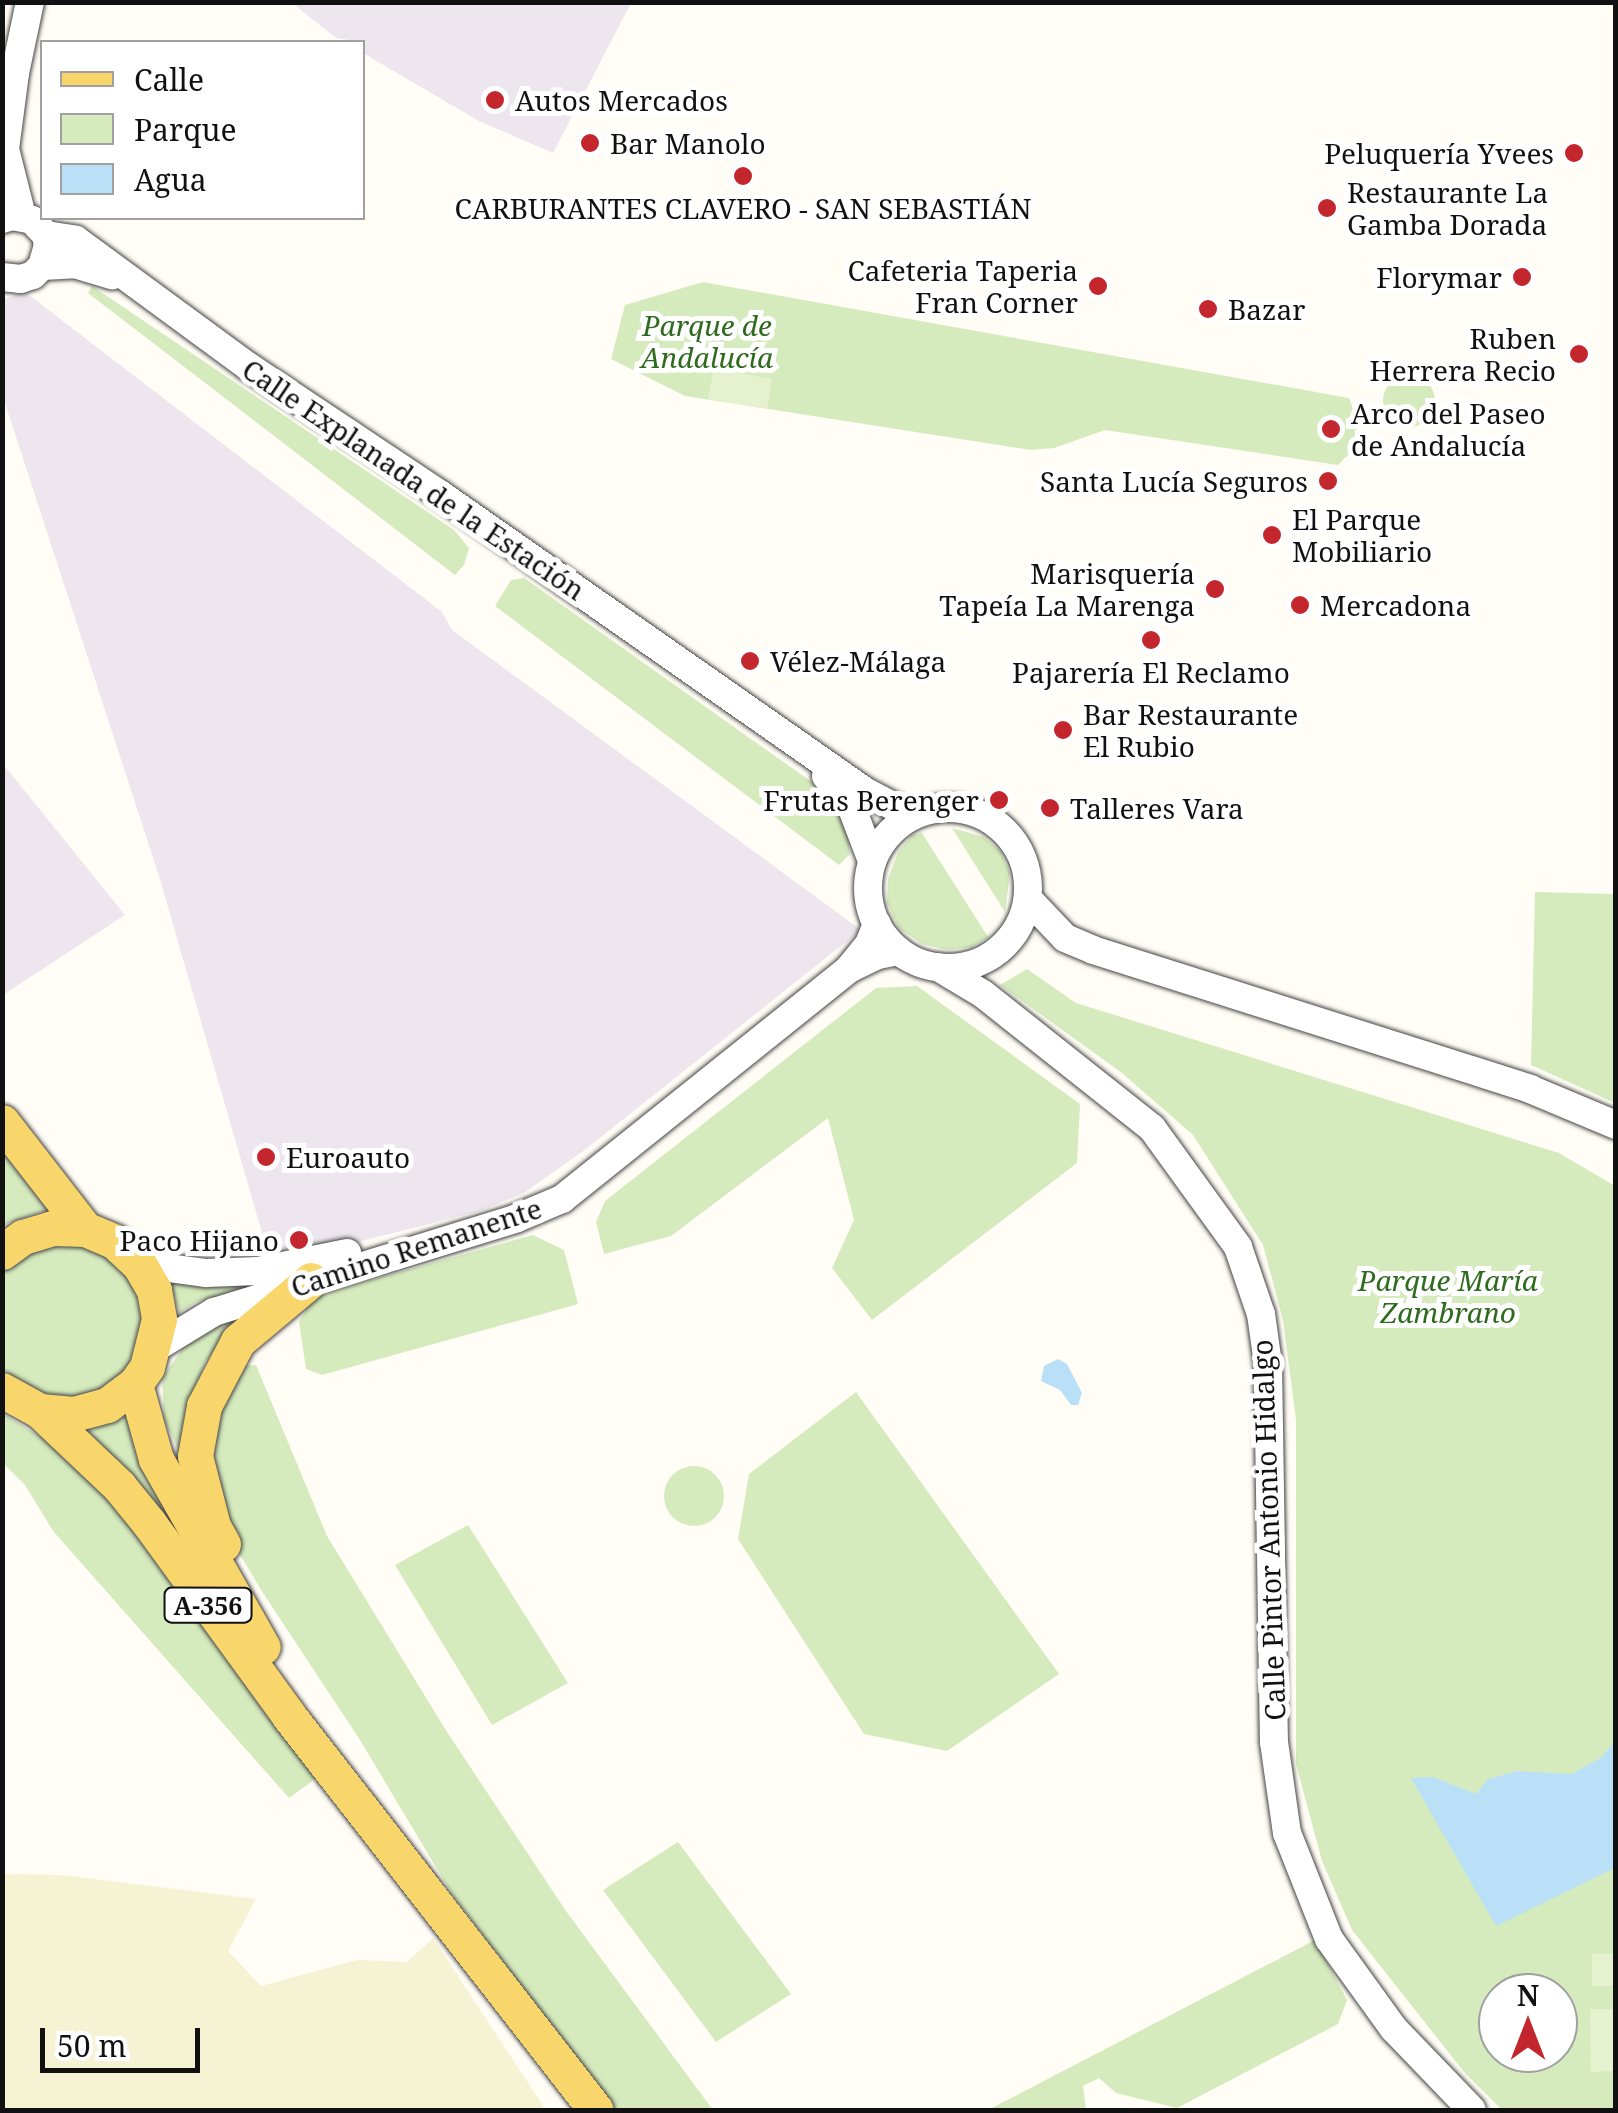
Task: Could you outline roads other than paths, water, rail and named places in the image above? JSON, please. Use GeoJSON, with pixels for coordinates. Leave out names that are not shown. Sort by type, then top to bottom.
{"type":"FeatureCollection","features":[{"type":"Feature","properties":{"kind":"main road"},"geometry":{"type":"LineString","coordinates":[[2,1122],[85,1229]]}},
{"type":"Feature","properties":{"kind":"main road"},"geometry":{"type":"LineString","coordinates":[[2,1252],[23,1237],[54,1228],[85,1229],[115,1242],[140,1264],[154,1290],[159,1318],[155,1348],[135,1384],[108,1404],[74,1414],[40,1411]]}},
{"type":"Feature","properties":{"kind":"main road"},"geometry":{"type":"LineString","coordinates":[[282,1676],[264,1618],[213,1526],[195,1456],[204,1406],[230,1353],[267,1314],[311,1280]]}},
{"type":"Feature","properties":{"kind":"main road","name":"A-356"},"geometry":{"type":"LineString","coordinates":[[135,1384],[156,1459],[364,1809]]}},
{"type":"Feature","properties":{"kind":"main road","name":"A-356"},"geometry":{"type":"LineString","coordinates":[[2,1390],[40,1411],[119,1486],[289,1716],[596,2110]]}},
{"type":"Feature","properties":{"kind":"street"},"geometry":{"type":"LineString","coordinates":[[12,218],[4,160],[14,74],[32,5]]}},
{"type":"Feature","properties":{"kind":"street","name":"Calle Explanada de la Estación"},"geometry":{"type":"LineString","coordinates":[[12,218],[46,235],[76,240],[136,286],[800,744]]}},
{"type":"Feature","properties":{"kind":"street"},"geometry":{"type":"LineString","coordinates":[[42,266],[47,256],[46,235]]}},
{"type":"Feature","properties":{"kind":"street","name":"Calle Explanada de la Estación"},"geometry":{"type":"LineString","coordinates":[[2,276],[22,280],[42,266],[75,264],[136,286]]}},
{"type":"Feature","properties":{"kind":"street"},"geometry":{"type":"LineString","coordinates":[[800,744],[866,792],[912,816]]}},
{"type":"Feature","properties":{"kind":"street"},"geometry":{"type":"LineString","coordinates":[[800,744],[851,806],[872,862],[868,898],[877,924],[899,951],[938,967],[983,960],[1005,945],[1030,900]]}},
{"type":"Feature","properties":{"kind":"street"},"geometry":{"type":"LineString","coordinates":[[872,862],[895,827],[912,816],[928,810],[961,808],[992,820],[1012,838],[1024,860],[1030,900],[1066,938],[1147,970],[1530,1088],[1616,1125]]}},
{"type":"Feature","properties":{"kind":"street","name":"Camino Remanente"},"geometry":{"type":"LineString","coordinates":[[155,1348],[214,1312],[496,1224],[562,1199],[849,969],[877,924]]}},
{"type":"Feature","properties":{"kind":"street","name":"Camino Remanente"},"geometry":{"type":"LineString","coordinates":[[849,969],[899,951]]}},
{"type":"Feature","properties":{"kind":"street","name":"Calle Pintor Antonio Hidalgo"},"geometry":{"type":"LineString","coordinates":[[938,967],[983,994],[1152,1128],[1238,1247],[1261,1314],[1268,1364],[1274,1742],[1287,1833],[1329,1939],[1394,2028],[1472,2110]]}},
{"type":"Feature","properties":{"kind":"street"},"geometry":{"type":"LineString","coordinates":[[140,1264],[206,1274],[258,1270],[496,1224]]}},
{"type":"Feature","properties":{"kind":"water"},"geometry":{"type":"Polygon","coordinates":[[[1058,1359],[1067,1364],[1082,1393],[1078,1405],[1071,1405],[1060,1390],[1041,1381],[1044,1366],[1058,1359]]]}},
{"type":"Feature","properties":{"kind":"water"},"geometry":{"type":"Polygon","coordinates":[[[1615,1741],[1615,1868],[1496,1926],[1411,1778],[1433,1777],[1476,1794],[1488,1779],[1517,1771],[1572,1774],[1602,1757],[1615,1741]]]}},
{"type":"Feature","properties":{"kind":"place","name":"Autos Mercados"},"geometry":{"type":"Point","coordinates":[495,100]}},
{"type":"Feature","properties":{"kind":"place","name":"Bar Manolo"},"geometry":{"type":"Point","coordinates":[590,143]}},
{"type":"Feature","properties":{"kind":"place","name":"Peluquería Yvees"},"geometry":{"type":"Point","coordinates":[1574,153]}},
{"type":"Feature","properties":{"kind":"place","name":"CARBURANTES CLAVERO - SAN SEBASTIÁN"},"geometry":{"type":"Point","coordinates":[743,176]}},
{"type":"Feature","properties":{"kind":"place","name":"Restaurante La Gamba Dorada"},"geometry":{"type":"Point","coordinates":[1327,208]}},
{"type":"Feature","properties":{"kind":"place","name":"Florymar"},"geometry":{"type":"Point","coordinates":[1522,277]}},
{"type":"Feature","properties":{"kind":"place","name":"Cafeteria Taperia Fran Corner"},"geometry":{"type":"Point","coordinates":[1098,286]}},
{"type":"Feature","properties":{"kind":"place","name":"Bazar"},"geometry":{"type":"Point","coordinates":[1208,309]}},
{"type":"Feature","properties":{"kind":"place","name":"Ruben Herrera Recio"},"geometry":{"type":"Point","coordinates":[1579,354]}},
{"type":"Feature","properties":{"kind":"place","name":"Arco del Paseo de Andalucía"},"geometry":{"type":"Point","coordinates":[1331,429]}},
{"type":"Feature","properties":{"kind":"place","name":"Santa Lucía Seguros"},"geometry":{"type":"Point","coordinates":[1328,481]}},
{"type":"Feature","properties":{"kind":"place","name":"El Parque Mobiliario"},"geometry":{"type":"Point","coordinates":[1272,535]}},
{"type":"Feature","properties":{"kind":"place","name":"Marisquería Tapeía La Marenga"},"geometry":{"type":"Point","coordinates":[1215,589]}},
{"type":"Feature","properties":{"kind":"place","name":"Mercadona"},"geometry":{"type":"Point","coordinates":[1300,605]}},
{"type":"Feature","properties":{"kind":"place","name":"Pajarería El Reclamo"},"geometry":{"type":"Point","coordinates":[1151,640]}},
{"type":"Feature","properties":{"kind":"place","name":"Vélez-Málaga"},"geometry":{"type":"Point","coordinates":[750,661]}},
{"type":"Feature","properties":{"kind":"place","name":"Bar Restaurante El Rubio"},"geometry":{"type":"Point","coordinates":[1063,730]}},
{"type":"Feature","properties":{"kind":"place","name":"Frutas Berenger"},"geometry":{"type":"Point","coordinates":[999,800]}},
{"type":"Feature","properties":{"kind":"place","name":"Talleres Vara"},"geometry":{"type":"Point","coordinates":[1050,808]}},
{"type":"Feature","properties":{"kind":"place","name":"Euroauto"},"geometry":{"type":"Point","coordinates":[266,1157]}},
{"type":"Feature","properties":{"kind":"place","name":"Paco Hijano"},"geometry":{"type":"Point","coordinates":[299,1240]}},
{"type":"Feature","properties":{"kind":"park label","name":"Parque de Andalucía"},"geometry":{"type":"Point","coordinates":[707,341]}},
{"type":"Feature","properties":{"kind":"park label","name":"Parque María Zambrano"},"geometry":{"type":"Point","coordinates":[1448,1296]}}]}
